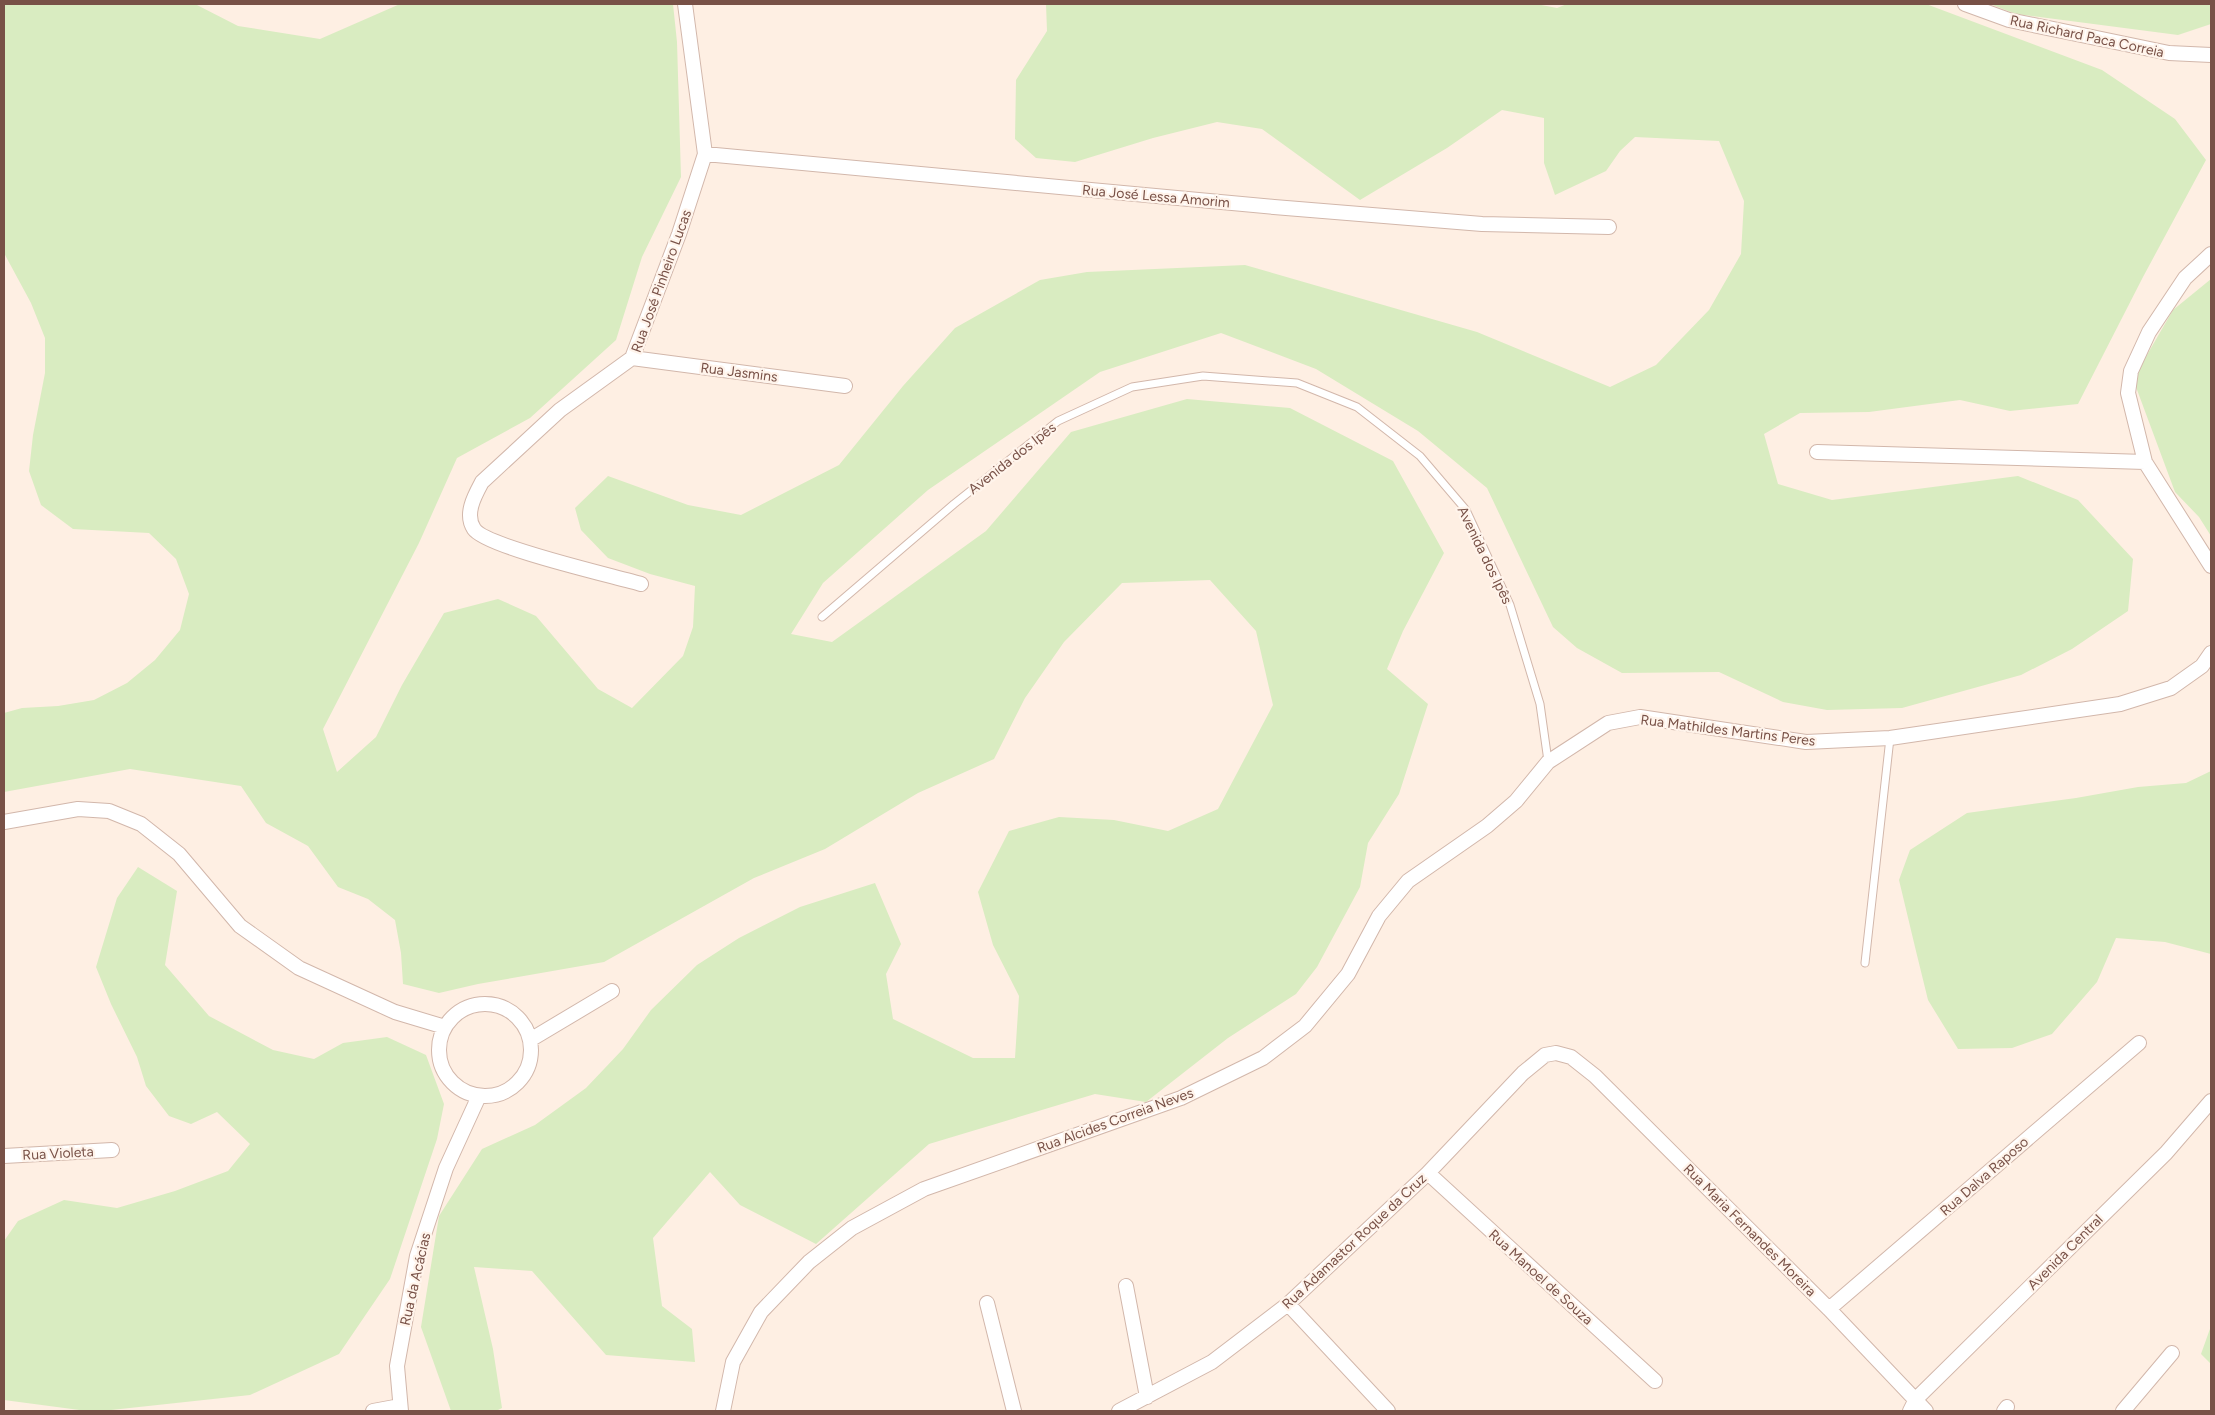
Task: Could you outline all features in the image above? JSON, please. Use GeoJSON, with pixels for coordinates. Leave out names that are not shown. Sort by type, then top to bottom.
{"type":"FeatureCollection","features":[{"type":"Feature","properties":{"kind":"street","name":"Rua José Pinheiro Lucas"},"geometry":{"type":"LineString","coordinates":[[641,584],[538,556],[488,540],[474,530],[470,517],[473,497],[482,482],[560,410],[632,358],[679,234],[705,154],[685,4]]}},
{"type":"Feature","properties":{"kind":"street","name":"Rua Richard Paca Correia"},"geometry":{"type":"LineString","coordinates":[[1965,4],[2009,20],[2169,53],[2211,56]]}},
{"type":"Feature","properties":{"kind":"street","name":"Rua José Lessa Amorim"},"geometry":{"type":"LineString","coordinates":[[705,154],[1482,224],[1609,227]]}},
{"type":"Feature","properties":{"kind":"street"},"geometry":{"type":"LineString","coordinates":[[2211,254],[2185,278],[2149,332],[2131,371],[2128,393],[2145,462],[2211,566]]}},
{"type":"Feature","properties":{"kind":"street","name":"Rua Jasmins"},"geometry":{"type":"LineString","coordinates":[[632,358],[845,386]]}},
{"type":"Feature","properties":{"kind":"street"},"geometry":{"type":"LineString","coordinates":[[1817,452],[2145,462]]}},
{"type":"Feature","properties":{"kind":"street","name":"Rua Mathildes Martins Peres"},"geometry":{"type":"LineString","coordinates":[[1548,762],[1608,723],[1640,717],[1806,742],[1890,738],[2120,704],[2171,688],[2202,666],[2211,654]]}},
{"type":"Feature","properties":{"kind":"street","name":"Rua Alcides Correia Neves"},"geometry":{"type":"LineString","coordinates":[[723,1411],[733,1362],[762,1312],[816,1256],[852,1228],[924,1189],[1181,1098],[1263,1058],[1305,1026],[1348,974],[1379,916],[1408,881],[1488,826],[1516,801],[1548,762]]}},
{"type":"Feature","properties":{"kind":"street"},"geometry":{"type":"LineString","coordinates":[[4,822],[78,809],[109,811],[141,824],[179,854],[240,926],[298,968],[395,1012],[445,1027]]}},
{"type":"Feature","properties":{"kind":"street"},"geometry":{"type":"LineString","coordinates":[[530,1040],[612,991]]}},
{"type":"Feature","properties":{"kind":"street"},"geometry":{"type":"LineString","coordinates":[[484,1004],[499,1006],[513,1014],[524,1025],[530,1040],[529,1061],[520,1081],[508,1090],[494,1096],[479,1096],[465,1092],[452,1084],[444,1071],[439,1057],[440,1041],[445,1027],[455,1015],[469,1007],[484,1004]]}},
{"type":"Feature","properties":{"kind":"street","name":"Rua Dalva Raposo"},"geometry":{"type":"LineString","coordinates":[[1829,1309],[2139,1043]]}},
{"type":"Feature","properties":{"kind":"street","name":"Rua Adamastor Roque da Cruz"},"geometry":{"type":"LineString","coordinates":[[1119,1411],[1212,1362],[1288,1304],[1428,1173],[1523,1073],[1545,1055],[1556,1054],[1571,1057]]}},
{"type":"Feature","properties":{"kind":"street","name":"Rua Maria Fernandes Moreira"},"geometry":{"type":"LineString","coordinates":[[1571,1057],[1595,1076],[1829,1309],[1913,1405],[1926,1411]]}},
{"type":"Feature","properties":{"kind":"street","name":"Rua da Acácias"},"geometry":{"type":"LineString","coordinates":[[401,1409],[397,1366],[417,1256],[446,1168],[479,1096]]}},
{"type":"Feature","properties":{"kind":"street","name":"Avenida Central"},"geometry":{"type":"LineString","coordinates":[[1913,1405],[2166,1153],[2211,1102]]}},
{"type":"Feature","properties":{"kind":"street","name":"Rua Violeta"},"geometry":{"type":"LineString","coordinates":[[4,1156],[112,1150]]}},
{"type":"Feature","properties":{"kind":"street","name":"Rua Manoel de Souza"},"geometry":{"type":"LineString","coordinates":[[1428,1173],[1655,1382]]}},
{"type":"Feature","properties":{"kind":"street"},"geometry":{"type":"LineString","coordinates":[[1126,1286],[1147,1397]]}},
{"type":"Feature","properties":{"kind":"street"},"geometry":{"type":"LineString","coordinates":[[987,1303],[1014,1411]]}},
{"type":"Feature","properties":{"kind":"street"},"geometry":{"type":"LineString","coordinates":[[1288,1304],[1388,1411]]}},
{"type":"Feature","properties":{"kind":"street"},"geometry":{"type":"LineString","coordinates":[[2123,1411],[2172,1353]]}},
{"type":"Feature","properties":{"kind":"street"},"geometry":{"type":"LineString","coordinates":[[373,1411],[401,1409]]}},
{"type":"Feature","properties":{"kind":"lane","name":"Avenida dos Ipês"},"geometry":{"type":"LineString","coordinates":[[822,617],[954,504],[1058,421],[1132,387],[1202,376],[1297,383],[1356,407],[1420,456],[1466,510],[1510,605],[1540,704],[1548,762]]}},
{"type":"Feature","properties":{"kind":"lane"},"geometry":{"type":"LineString","coordinates":[[1864,963],[1890,738]]}},
{"type":"Feature","properties":{"kind":"green space"},"geometry":{"type":"Polygon","coordinates":[[[4,4],[195,4],[238,26],[320,39],[400,4],[673,4],[677,42],[681,177],[642,257],[616,340],[530,418],[457,458],[419,543],[323,729],[337,772],[376,737],[402,685],[444,613],[498,599],[536,616],[598,689],[632,708],[683,656],[693,627],[695,586],[650,574],[608,558],[581,530],[575,508],[608,476],[688,505],[741,515],[839,465],[903,386],[955,328],[1040,280],[1087,272],[1245,265],[1477,332],[1610,387],[1656,365],[1709,310],[1741,254],[1744,201],[1719,141],[1635,137],[1620,151],[1606,171],[1555,195],[1544,163],[1544,118],[1502,110],[1447,148],[1360,200],[1262,129],[1217,122],[1153,138],[1075,162],[1036,158],[1015,139],[1016,80],[1047,31],[1046,4],[1536,4],[1557,8],[1567,4],[1926,4],[2102,70],[2175,119],[2206,160],[2078,404],[2010,411],[1960,400],[1869,412],[1800,413],[1764,434],[1778,484],[1832,500],[2018,476],[2078,500],[2133,559],[2128,611],[2072,649],[2021,675],[1902,708],[1827,710],[1783,702],[1719,672],[1622,673],[1577,648],[1553,627],[1487,488],[1418,431],[1316,369],[1221,333],[1100,372],[928,490],[823,583],[791,634],[832,642],[986,531],[1071,432],[1187,399],[1290,408],[1393,461],[1444,553],[1403,631],[1387,669],[1428,704],[1399,794],[1368,843],[1360,887],[1317,967],[1296,994],[1228,1038],[1146,1102],[1095,1094],[929,1144],[816,1244],[740,1205],[710,1172],[653,1238],[662,1306],[692,1329],[695,1362],[606,1355],[532,1271],[474,1267],[493,1349],[502,1408],[496,1411],[451,1411],[421,1327],[439,1216],[482,1149],[535,1125],[586,1088],[623,1049],[651,1010],[697,965],[739,938],[800,907],[875,883],[901,944],[886,974],[893,1019],[973,1058],[1015,1058],[1019,996],[993,945],[978,892],[1009,831],[1059,817],[1114,820],[1168,831],[1218,809],[1273,705],[1256,631],[1210,580],[1122,583],[1064,642],[1025,698],[994,759],[918,793],[825,849],[754,878],[604,962],[478,984],[439,993],[403,984],[401,953],[395,920],[368,899],[338,887],[308,846],[266,823],[241,786],[130,769],[4,792],[4,713],[22,708],[58,706],[94,700],[127,683],[155,660],[180,630],[189,594],[176,559],[149,533],[73,529],[41,505],[29,471],[33,435],[45,373],[45,338],[31,303],[4,253],[4,4]]]}},
{"type":"Feature","properties":{"kind":"green space"},"geometry":{"type":"Polygon","coordinates":[[[1990,4],[2211,4],[2211,24],[2178,35],[2016,14],[1990,4]]]}},
{"type":"Feature","properties":{"kind":"green space"},"geometry":{"type":"Polygon","coordinates":[[[2211,279],[2211,536],[2199,517],[2175,492],[2133,379],[2173,310],[2211,279]]]}},
{"type":"Feature","properties":{"kind":"green space"},"geometry":{"type":"Polygon","coordinates":[[[2211,771],[2211,954],[2165,942],[2116,938],[2097,982],[2052,1034],[2012,1048],[1958,1049],[1928,1000],[1915,947],[1899,880],[1910,850],[1967,813],[2076,798],[2138,787],[2186,783],[2211,771]]]}},
{"type":"Feature","properties":{"kind":"green space"},"geometry":{"type":"Polygon","coordinates":[[[138,867],[177,891],[165,965],[209,1016],[273,1050],[314,1059],[343,1043],[387,1037],[426,1055],[444,1104],[437,1139],[390,1279],[339,1354],[250,1395],[102,1411],[87,1411],[4,1400],[4,1241],[18,1221],[64,1200],[117,1208],[175,1191],[228,1171],[250,1144],[217,1112],[191,1124],[169,1116],[146,1086],[137,1057],[111,1004],[96,967],[117,898],[138,867]]]}},
{"type":"Feature","properties":{"kind":"green space"},"geometry":{"type":"Polygon","coordinates":[[[2211,1326],[2211,1364],[2201,1354],[2211,1326]]]}}]}
